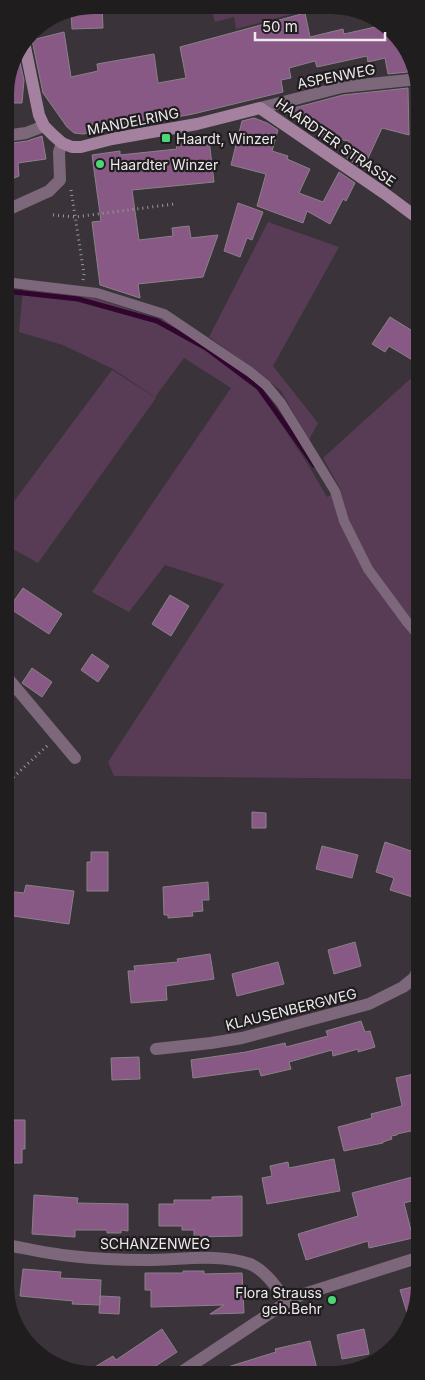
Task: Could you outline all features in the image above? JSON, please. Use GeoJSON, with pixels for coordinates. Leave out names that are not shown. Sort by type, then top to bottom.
{"type":"FeatureCollection","features":[{"type":"Feature","properties":{"kind":"street"},"geometry":{"type":"LineString","coordinates":[[14,207],[49,191],[60,180],[59,152],[62,142],[44,126],[38,115],[26,52]]}},
{"type":"Feature","properties":{"kind":"street","name":"ASPENWEG"},"geometry":{"type":"LineString","coordinates":[[260,108],[342,87],[410,80]]}},
{"type":"Feature","properties":{"kind":"street","name":"MANDELRING"},"geometry":{"type":"LineString","coordinates":[[62,142],[72,147],[81,147],[112,139],[197,124],[260,108]]}},
{"type":"Feature","properties":{"kind":"street","name":"HAARDTER STRASSE"},"geometry":{"type":"LineString","coordinates":[[260,108],[411,214]]}},
{"type":"Feature","properties":{"kind":"street"},"geometry":{"type":"LineString","coordinates":[[14,135],[26,133],[44,126]]}},
{"type":"Feature","properties":{"kind":"street"},"geometry":{"type":"LineString","coordinates":[[14,686],[75,758]]}},
{"type":"Feature","properties":{"kind":"street","name":"KLAUSENBERGWEG"},"geometry":{"type":"LineString","coordinates":[[156,1049],[242,1038],[369,1004],[403,987],[411,980]]}},
{"type":"Feature","properties":{"kind":"street","name":"SCHANZENWEG"},"geometry":{"type":"LineString","coordinates":[[14,1246],[89,1258],[146,1260],[213,1258],[234,1260],[256,1267],[268,1278],[286,1302]]}},
{"type":"Feature","properties":{"kind":"street"},"geometry":{"type":"LineString","coordinates":[[190,1366],[286,1302],[300,1295],[411,1260]]}},
{"type":"Feature","properties":{"kind":"lane"},"geometry":{"type":"LineString","coordinates":[[14,283],[97,293],[164,314],[250,372],[266,385],[281,403],[335,491],[344,521],[368,569],[411,627]]}},
{"type":"Feature","properties":{"kind":"path"},"geometry":{"type":"LineString","coordinates":[[60,180],[71,185],[84,274],[83,280],[74,279]]}},
{"type":"Feature","properties":{"kind":"path"},"geometry":{"type":"LineString","coordinates":[[53,215],[75,217],[174,204]]}},
{"type":"Feature","properties":{"kind":"path"},"geometry":{"type":"LineString","coordinates":[[14,777],[57,737]]}},
{"type":"Feature","properties":{"kind":"shaded area"},"geometry":{"type":"Polygon","coordinates":[[[213,14],[292,14],[236,29],[234,17],[215,22],[213,14]]]}},
{"type":"Feature","properties":{"kind":"shaded area"},"geometry":{"type":"Polygon","coordinates":[[[268,222],[339,247],[273,366],[318,423],[309,440],[281,391],[209,337],[268,222]]]}},
{"type":"Feature","properties":{"kind":"shaded area"},"geometry":{"type":"Polygon","coordinates":[[[23,289],[95,298],[163,320],[174,327],[170,330],[206,349],[258,389],[327,497],[341,490],[323,458],[411,378],[411,779],[114,776],[108,762],[224,584],[165,565],[129,612],[92,592],[231,388],[184,358],[155,397],[113,369],[63,345],[19,332],[23,289]]]}},
{"type":"Feature","properties":{"kind":"shaded area"},"geometry":{"type":"Polygon","coordinates":[[[112,370],[156,398],[38,563],[14,550],[14,501],[112,370]]]}},
{"type":"Feature","properties":{"kind":"building"},"geometry":{"type":"Polygon","coordinates":[[[83,14],[102,14],[103,28],[72,29],[71,17],[83,14]]]}},
{"type":"Feature","properties":{"kind":"building"},"geometry":{"type":"Polygon","coordinates":[[[305,14],[310,37],[343,29],[344,34],[376,27],[395,45],[401,54],[408,72],[388,74],[385,58],[368,62],[367,56],[317,67],[315,61],[289,68],[291,78],[281,80],[283,92],[193,114],[83,134],[74,133],[67,127],[43,93],[32,42],[35,39],[64,32],[71,77],[98,71],[97,64],[154,54],[158,83],[186,78],[180,47],[305,14]]]}},
{"type":"Feature","properties":{"kind":"building"},"geometry":{"type":"Polygon","coordinates":[[[20,63],[24,80],[22,103],[14,103],[16,73],[20,63]]]}},
{"type":"Feature","properties":{"kind":"building"},"geometry":{"type":"Polygon","coordinates":[[[408,88],[409,135],[382,128],[363,169],[347,158],[350,152],[347,150],[349,141],[321,136],[291,116],[294,108],[343,95],[408,88]]]}},
{"type":"Feature","properties":{"kind":"building"},"geometry":{"type":"Polygon","coordinates":[[[254,118],[278,130],[272,151],[288,156],[287,159],[310,169],[299,193],[323,202],[339,172],[355,183],[346,201],[343,199],[330,224],[307,211],[303,223],[257,206],[266,174],[231,165],[242,121],[254,118]]]}},
{"type":"Feature","properties":{"kind":"building"},"geometry":{"type":"Polygon","coordinates":[[[42,136],[46,159],[18,163],[19,176],[14,178],[14,143],[42,136]]]}},
{"type":"Feature","properties":{"kind":"building"},"geometry":{"type":"Polygon","coordinates":[[[209,140],[214,182],[132,190],[139,240],[173,236],[172,228],[189,226],[191,238],[218,235],[203,277],[138,284],[140,298],[100,285],[92,222],[101,221],[92,155],[120,151],[120,155],[177,149],[176,144],[209,140]]]}},
{"type":"Feature","properties":{"kind":"building"},"geometry":{"type":"Polygon","coordinates":[[[238,203],[263,212],[252,240],[247,238],[240,257],[224,251],[238,203]]]}},
{"type":"Feature","properties":{"kind":"building"},"geometry":{"type":"Polygon","coordinates":[[[390,317],[411,330],[411,359],[389,346],[385,352],[372,344],[390,317]]]}},
{"type":"Feature","properties":{"kind":"building"},"geometry":{"type":"Polygon","coordinates":[[[23,588],[62,614],[49,634],[14,611],[14,601],[23,588]]]}},
{"type":"Feature","properties":{"kind":"building"},"geometry":{"type":"Polygon","coordinates":[[[170,595],[189,606],[171,636],[152,624],[170,595]]]}},
{"type":"Feature","properties":{"kind":"building"},"geometry":{"type":"Polygon","coordinates":[[[92,654],[109,666],[98,682],[81,670],[92,654]]]}},
{"type":"Feature","properties":{"kind":"building"},"geometry":{"type":"Polygon","coordinates":[[[32,668],[52,682],[42,697],[22,683],[32,668]]]}},
{"type":"Feature","properties":{"kind":"building"},"geometry":{"type":"Polygon","coordinates":[[[252,812],[266,813],[266,828],[252,828],[252,812]]]}},
{"type":"Feature","properties":{"kind":"building"},"geometry":{"type":"Polygon","coordinates":[[[385,842],[411,851],[411,897],[390,890],[394,878],[376,872],[385,842]]]}},
{"type":"Feature","properties":{"kind":"building"},"geometry":{"type":"Polygon","coordinates":[[[322,846],[358,855],[352,878],[316,869],[322,846]]]}},
{"type":"Feature","properties":{"kind":"building"},"geometry":{"type":"Polygon","coordinates":[[[91,852],[108,852],[108,891],[87,891],[87,862],[91,862],[91,852]]]}},
{"type":"Feature","properties":{"kind":"building"},"geometry":{"type":"Polygon","coordinates":[[[208,882],[209,900],[202,900],[203,911],[192,912],[193,916],[168,918],[168,915],[164,915],[163,887],[208,882]]]}},
{"type":"Feature","properties":{"kind":"building"},"geometry":{"type":"Polygon","coordinates":[[[26,885],[74,891],[69,924],[14,916],[14,892],[24,893],[26,885]]]}},
{"type":"Feature","properties":{"kind":"building"},"geometry":{"type":"Polygon","coordinates":[[[355,942],[361,966],[334,974],[328,950],[355,942]]]}},
{"type":"Feature","properties":{"kind":"building"},"geometry":{"type":"Polygon","coordinates":[[[210,954],[214,979],[166,986],[167,1000],[131,1003],[128,971],[135,971],[134,966],[178,962],[177,959],[210,954]]]}},
{"type":"Feature","properties":{"kind":"building"},"geometry":{"type":"Polygon","coordinates":[[[278,962],[284,984],[237,996],[232,974],[278,962]]]}},
{"type":"Feature","properties":{"kind":"building"},"geometry":{"type":"Polygon","coordinates":[[[361,1021],[365,1032],[370,1031],[375,1047],[358,1052],[358,1049],[333,1056],[332,1050],[289,1062],[291,1069],[261,1076],[259,1069],[193,1078],[191,1060],[246,1052],[285,1043],[286,1047],[328,1036],[326,1031],[361,1021]]]}},
{"type":"Feature","properties":{"kind":"building"},"geometry":{"type":"Polygon","coordinates":[[[139,1057],[140,1079],[112,1080],[111,1058],[139,1057]]]}},
{"type":"Feature","properties":{"kind":"building"},"geometry":{"type":"Polygon","coordinates":[[[411,1075],[411,1131],[391,1136],[392,1139],[383,1143],[344,1151],[338,1127],[372,1118],[371,1114],[402,1106],[396,1078],[411,1075]]]}},
{"type":"Feature","properties":{"kind":"building"},"geometry":{"type":"Polygon","coordinates":[[[14,1120],[25,1120],[25,1149],[22,1149],[22,1163],[14,1163],[14,1120]]]}},
{"type":"Feature","properties":{"kind":"building"},"geometry":{"type":"Polygon","coordinates":[[[334,1159],[340,1191],[267,1204],[262,1178],[272,1176],[270,1166],[288,1162],[289,1168],[334,1159]]]}},
{"type":"Feature","properties":{"kind":"building"},"geometry":{"type":"Polygon","coordinates":[[[411,1177],[411,1201],[404,1203],[411,1230],[411,1238],[369,1248],[368,1241],[306,1260],[298,1234],[358,1216],[352,1193],[411,1177]]]}},
{"type":"Feature","properties":{"kind":"building"},"geometry":{"type":"Polygon","coordinates":[[[34,1195],[78,1198],[77,1203],[128,1204],[128,1231],[121,1230],[121,1233],[107,1233],[107,1230],[75,1230],[75,1237],[32,1234],[34,1195]]]}},
{"type":"Feature","properties":{"kind":"building"},"geometry":{"type":"Polygon","coordinates":[[[242,1196],[242,1236],[194,1237],[194,1230],[182,1230],[182,1226],[159,1226],[159,1204],[174,1204],[174,1200],[212,1200],[212,1197],[242,1196]]]}},
{"type":"Feature","properties":{"kind":"building"},"geometry":{"type":"Polygon","coordinates":[[[23,1269],[61,1272],[60,1278],[101,1280],[100,1305],[72,1304],[73,1301],[20,1296],[23,1269]]]}},
{"type":"Feature","properties":{"kind":"building"},"geometry":{"type":"Polygon","coordinates":[[[183,1271],[204,1271],[204,1274],[242,1273],[244,1313],[210,1314],[224,1305],[151,1307],[151,1290],[145,1290],[145,1273],[183,1273],[183,1271]]]}},
{"type":"Feature","properties":{"kind":"building"},"geometry":{"type":"Polygon","coordinates":[[[411,1287],[410,1302],[407,1312],[400,1290],[411,1287]]]}},
{"type":"Feature","properties":{"kind":"building"},"geometry":{"type":"Polygon","coordinates":[[[100,1296],[120,1297],[119,1314],[99,1313],[100,1296]]]}},
{"type":"Feature","properties":{"kind":"building"},"geometry":{"type":"Polygon","coordinates":[[[162,1329],[177,1352],[156,1366],[97,1366],[113,1356],[116,1360],[162,1329]]]}},
{"type":"Feature","properties":{"kind":"building"},"geometry":{"type":"Polygon","coordinates":[[[364,1329],[369,1354],[342,1359],[337,1335],[364,1329]]]}},
{"type":"Feature","properties":{"kind":"building"},"geometry":{"type":"Polygon","coordinates":[[[310,1341],[316,1366],[231,1366],[276,1352],[275,1349],[310,1341]]]}},
{"type":"Feature","properties":{"kind":"waterway"},"geometry":{"type":"LineString","coordinates":[[14,292],[78,299],[157,321],[206,348],[259,388],[314,465]]}},
{"type":"Feature","properties":{"kind":"place","name":"Haardt, Winzer"},"geometry":{"type":"Point","coordinates":[166,138]}},
{"type":"Feature","properties":{"kind":"place","name":"Haardter Winzer"},"geometry":{"type":"Point","coordinates":[100,164]}},
{"type":"Feature","properties":{"kind":"place","name":"Flora Strauss geb.Behr"},"geometry":{"type":"Point","coordinates":[332,1300]}}]}
